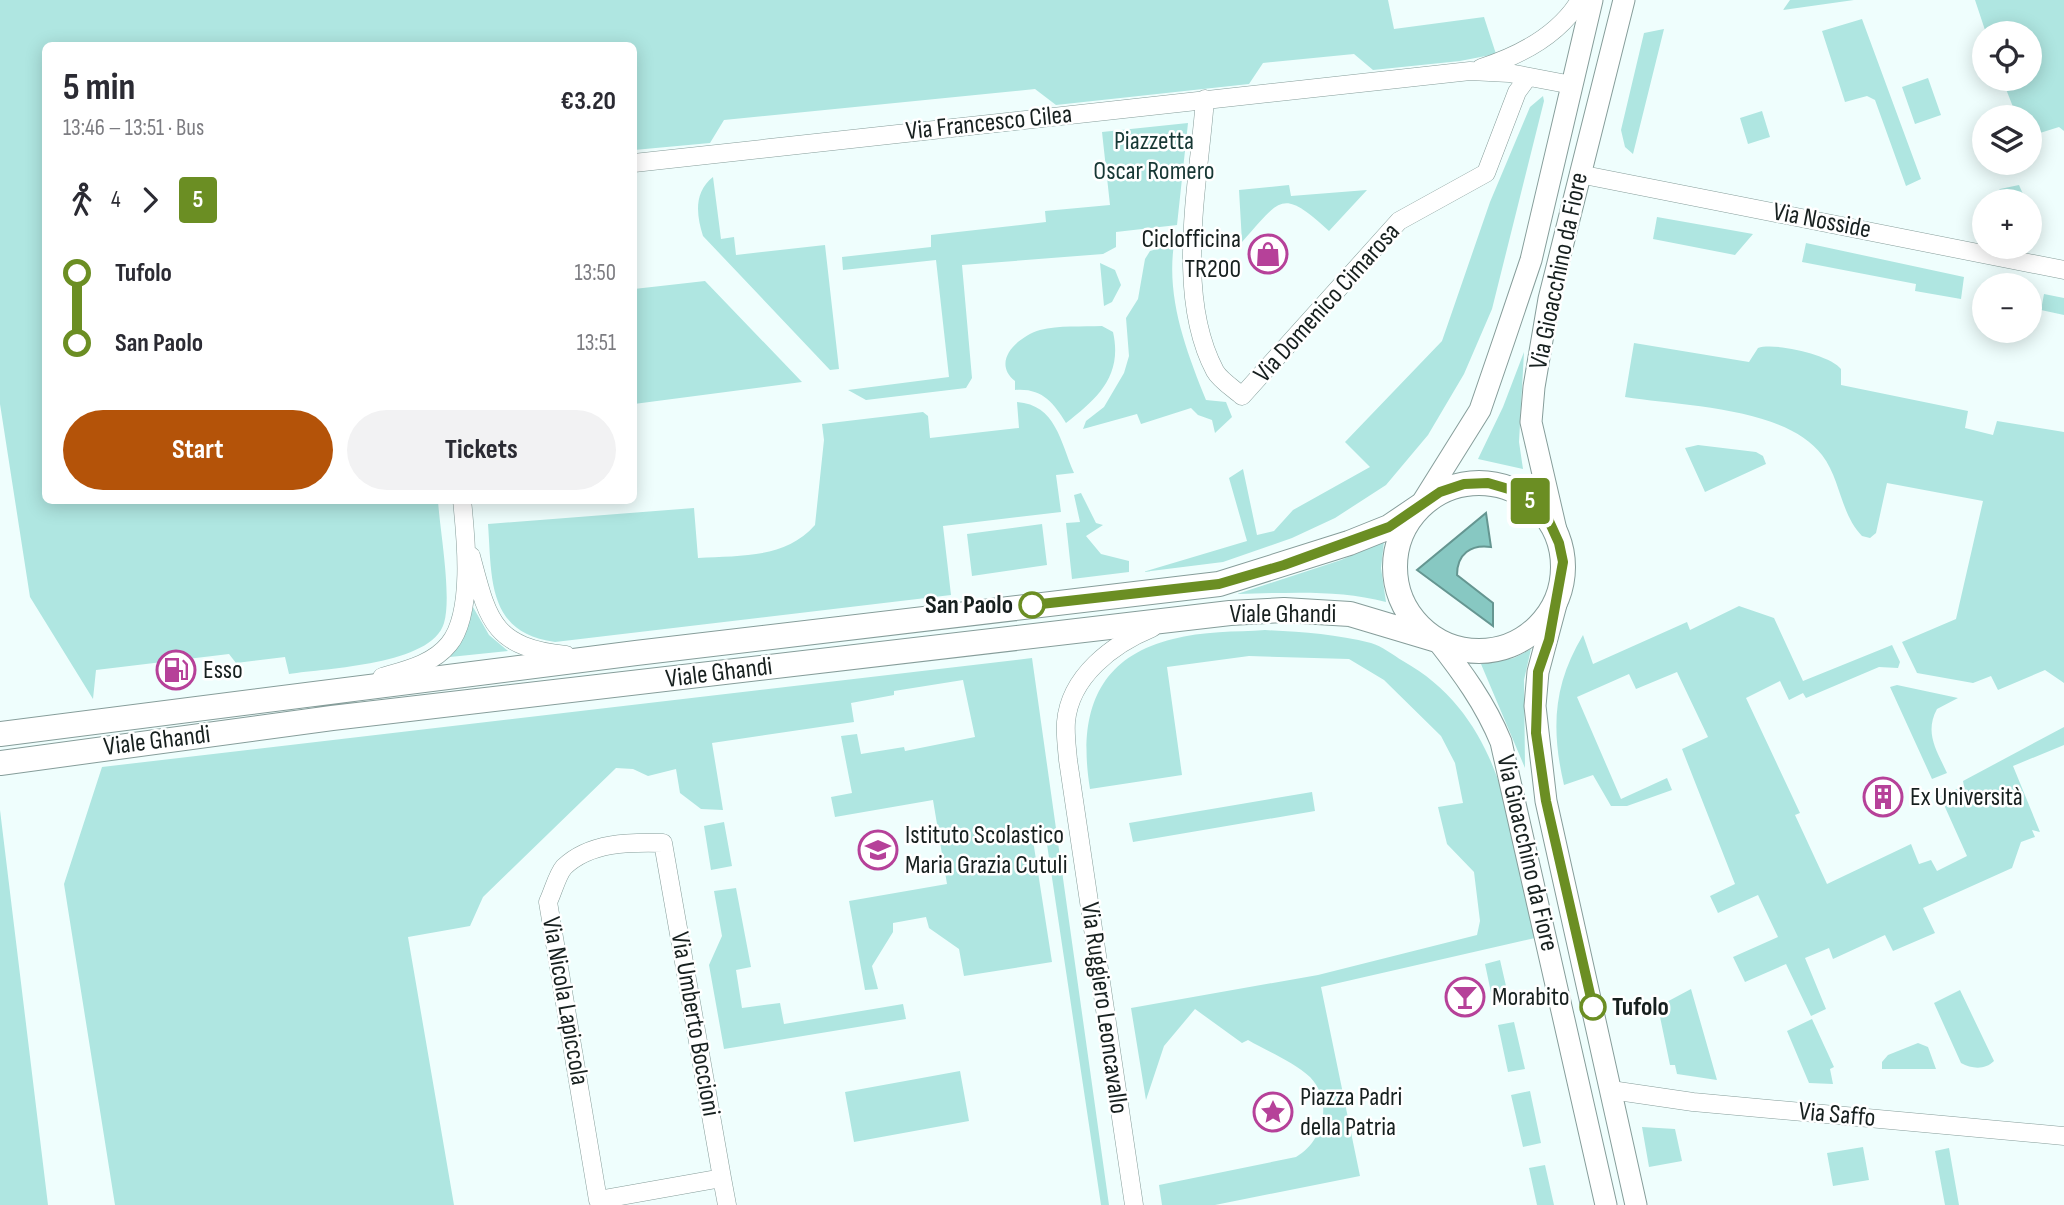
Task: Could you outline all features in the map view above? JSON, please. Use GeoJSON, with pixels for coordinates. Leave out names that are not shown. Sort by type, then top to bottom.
{"type":"FeatureCollection","features":[{"type":"Feature","properties":{"kind":"main road"},"geometry":{"type":"LineString","coordinates":[[1464,484],[1500,486],[1533,502],[1549,521],[1559,543],[1562,582],[1553,607],[1536,628],[1514,643],[1489,650],[1462,649],[1437,640],[1419,626],[1405,608],[1397,588],[1394,566],[1406,523],[1420,506],[1440,492],[1464,484]]}},
{"type":"Feature","properties":{"kind":"main road","name":"Viale Ghandi"},"geometry":{"type":"LineString","coordinates":[[0,734],[636,653],[1219,584],[1349,543],[1389,527],[1420,506]]}},
{"type":"Feature","properties":{"kind":"main road","name":"Viale Ghandi"},"geometry":{"type":"LineString","coordinates":[[0,763],[332,718],[1178,618],[1284,610],[1321,611],[1350,614],[1437,640]]}},
{"type":"Feature","properties":{"kind":"street"},"geometry":{"type":"LineString","coordinates":[[1470,71],[1519,54],[1552,31],[1580,0]]}},
{"type":"Feature","properties":{"kind":"street","name":"Via Gioacchino da Fiore"},"geometry":{"type":"LineString","coordinates":[[1420,506],[1480,410],[1531,260],[1591,0]]}},
{"type":"Feature","properties":{"kind":"street","name":"Via Gioacchino da Fiore"},"geometry":{"type":"LineString","coordinates":[[1559,543],[1531,422],[1549,299],[1624,0]]}},
{"type":"Feature","properties":{"kind":"street"},"geometry":{"type":"LineString","coordinates":[[1470,71],[1572,85]]}},
{"type":"Feature","properties":{"kind":"street","name":"Via Francesco Cilea"},"geometry":{"type":"LineString","coordinates":[[637,163],[1470,71]]}},
{"type":"Feature","properties":{"kind":"street","name":"Via Domenico Cimarosa"},"geometry":{"type":"LineString","coordinates":[[1205,99],[1192,256],[1196,316],[1216,373],[1242,396],[1399,220],[1486,173],[1517,92],[1528,77]]}},
{"type":"Feature","properties":{"kind":"street","name":"Via Nosside"},"geometry":{"type":"LineString","coordinates":[[1579,174],[2064,270]]}},
{"type":"Feature","properties":{"kind":"street"},"geometry":{"type":"LineString","coordinates":[[329,693],[425,663],[451,642],[464,600],[466,536],[463,504]]}},
{"type":"Feature","properties":{"kind":"street"},"geometry":{"type":"LineString","coordinates":[[466,536],[485,606],[512,642],[538,652],[568,655],[636,653]]}},
{"type":"Feature","properties":{"kind":"street","name":"Via Gioacchino da Fiore"},"geometry":{"type":"LineString","coordinates":[[1562,582],[1538,672],[1536,733],[1546,801],[1636,1205]]}},
{"type":"Feature","properties":{"kind":"street","name":"Via Ruggiero Leoncavallo"},"geometry":{"type":"LineString","coordinates":[[1133,1205],[1079,841],[1068,760],[1066,720],[1073,695],[1104,655],[1119,644],[1178,618]]}},
{"type":"Feature","properties":{"kind":"street","name":"Via Gioacchino da Fiore"},"geometry":{"type":"LineString","coordinates":[[1437,640],[1470,683],[1490,715],[1501,741],[1606,1205]]}},
{"type":"Feature","properties":{"kind":"street","name":"Via Nicola Lapiccola"},"geometry":{"type":"LineString","coordinates":[[663,843],[626,842],[588,852],[563,868],[548,902],[598,1200],[722,1178]]}},
{"type":"Feature","properties":{"kind":"street","name":"Via Umberto Boccioni"},"geometry":{"type":"LineString","coordinates":[[663,843],[727,1205]]}},
{"type":"Feature","properties":{"kind":"street","name":"Via Saffo"},"geometry":{"type":"LineString","coordinates":[[1611,1090],[1693,1102],[2064,1136]]}},
{"type":"Feature","properties":{"kind":"green space"},"geometry":{"type":"Polygon","coordinates":[[[0,0],[1388,0],[1394,29],[1484,17],[1496,54],[1460,61],[1373,70],[1354,54],[1263,63],[1249,84],[1056,105],[1035,89],[724,120],[710,143],[637,150],[637,42],[42,42],[42,504],[438,504],[447,597],[444,623],[435,637],[420,648],[400,656],[352,666],[289,674],[285,657],[236,663],[229,654],[96,670],[93,699],[30,597],[0,404],[0,0]]]}},
{"type":"Feature","properties":{"kind":"green space"},"geometry":{"type":"Polygon","coordinates":[[[1790,0],[1854,0],[1783,10],[1790,0]]]}},
{"type":"Feature","properties":{"kind":"green space"},"geometry":{"type":"Polygon","coordinates":[[[1975,0],[2064,0],[2064,131],[2059,127],[2042,132],[2042,105],[2012,105],[2007,91],[2042,91],[2042,21],[1982,21],[1975,0]]]}},
{"type":"Feature","properties":{"kind":"green space"},"geometry":{"type":"Polygon","coordinates":[[[1862,19],[1921,179],[1906,186],[1875,100],[1867,96],[1845,102],[1822,31],[1862,19]]]}},
{"type":"Feature","properties":{"kind":"green space"},"geometry":{"type":"Polygon","coordinates":[[[1664,29],[1633,154],[1625,147],[1621,130],[1644,33],[1664,29]]]}},
{"type":"Feature","properties":{"kind":"green space"},"geometry":{"type":"Polygon","coordinates":[[[1928,78],[1941,115],[1915,124],[1902,87],[1928,78]]]}},
{"type":"Feature","properties":{"kind":"green space"},"geometry":{"type":"Polygon","coordinates":[[[1543,96],[1544,101],[1492,309],[1464,374],[1428,435],[1386,485],[1335,518],[1292,538],[1223,562],[1143,572],[1247,541],[1229,478],[1243,469],[1257,535],[1274,531],[1293,510],[1370,467],[1345,442],[1442,341],[1490,202],[1530,107],[1543,96]]]}},
{"type":"Feature","properties":{"kind":"green space"},"geometry":{"type":"Polygon","coordinates":[[[1762,111],[1770,137],[1748,144],[1740,118],[1762,111]]]}},
{"type":"Feature","properties":{"kind":"green space","name":"Piazzetta Oscar Romero"},"geometry":{"type":"Polygon","coordinates":[[[1188,123],[1177,225],[1116,232],[1116,247],[1103,254],[962,265],[972,378],[966,388],[866,400],[848,390],[949,377],[936,260],[843,270],[842,257],[931,247],[931,235],[1046,222],[1045,211],[1110,205],[1102,132],[1188,123]]]}},
{"type":"Feature","properties":{"kind":"green space"},"geometry":{"type":"Polygon","coordinates":[[[713,177],[721,239],[734,237],[736,255],[825,245],[839,369],[830,370],[703,236],[698,204],[702,189],[713,177]]]}},
{"type":"Feature","properties":{"kind":"green space"},"geometry":{"type":"Polygon","coordinates":[[[1289,185],[1291,196],[1367,190],[1329,231],[1301,208],[1282,204],[1265,216],[1242,242],[1239,190],[1289,185]]]}},
{"type":"Feature","properties":{"kind":"green space"},"geometry":{"type":"Polygon","coordinates":[[[2019,185],[2021,189],[2000,189],[2019,185]]]}},
{"type":"Feature","properties":{"kind":"green space"},"geometry":{"type":"Polygon","coordinates":[[[1657,217],[1753,234],[1735,255],[1653,239],[1657,217]]]}},
{"type":"Feature","properties":{"kind":"green space"},"geometry":{"type":"Polygon","coordinates":[[[1806,243],[1964,277],[1961,299],[1915,291],[1916,284],[1802,262],[1806,243]]]}},
{"type":"Feature","properties":{"kind":"green space"},"geometry":{"type":"Polygon","coordinates":[[[1174,244],[1172,264],[1175,304],[1191,362],[1206,400],[1226,402],[1232,417],[1215,433],[1212,420],[1198,415],[1191,408],[1141,424],[1137,414],[1083,429],[1086,421],[1104,407],[1124,373],[1129,356],[1126,318],[1138,299],[1145,259],[1150,251],[1174,244]]]}},
{"type":"Feature","properties":{"kind":"green space"},"geometry":{"type":"Polygon","coordinates":[[[1100,263],[1115,270],[1121,285],[1112,302],[1104,306],[1100,263]]]}},
{"type":"Feature","properties":{"kind":"green space"},"geometry":{"type":"Polygon","coordinates":[[[705,281],[802,382],[637,404],[637,289],[705,281]]]}},
{"type":"Feature","properties":{"kind":"green space"},"geometry":{"type":"Polygon","coordinates":[[[2044,294],[2064,298],[2064,315],[2042,310],[2044,294]]]}},
{"type":"Feature","properties":{"kind":"green space"},"geometry":{"type":"Polygon","coordinates":[[[1102,326],[1113,332],[1115,348],[1111,374],[1088,405],[1066,423],[1040,394],[1015,390],[1015,381],[1008,374],[1006,358],[1023,338],[1047,328],[1102,326]]]}},
{"type":"Feature","properties":{"kind":"green space"},"geometry":{"type":"Polygon","coordinates":[[[1634,343],[1749,362],[1758,348],[1776,347],[1802,351],[1826,359],[1841,369],[1841,385],[1968,411],[1965,428],[1993,435],[1997,421],[2064,432],[2064,683],[2045,670],[1998,690],[1991,676],[1973,683],[1917,673],[1902,642],[1956,619],[1983,501],[1887,483],[1876,533],[1870,538],[1862,536],[1849,517],[1828,465],[1806,439],[1784,427],[1731,411],[1625,397],[1634,343]]]}},
{"type":"Feature","properties":{"kind":"green space"},"geometry":{"type":"Polygon","coordinates":[[[1524,352],[1519,442],[1523,469],[1478,459],[1503,407],[1524,352]]]}},
{"type":"Feature","properties":{"kind":"green space"},"geometry":{"type":"Polygon","coordinates":[[[1017,402],[1040,410],[1048,417],[1060,437],[1074,473],[1056,475],[1061,512],[943,526],[951,595],[555,642],[533,637],[516,628],[505,615],[498,600],[493,583],[488,524],[694,508],[698,558],[776,550],[803,536],[815,525],[824,440],[822,424],[923,412],[928,416],[930,438],[1019,428],[1017,402]]]}},
{"type":"Feature","properties":{"kind":"green space"},"geometry":{"type":"Polygon","coordinates":[[[1698,445],[1756,452],[1763,456],[1766,464],[1705,492],[1685,448],[1698,445]]]}},
{"type":"Feature","properties":{"kind":"green space"},"geometry":{"type":"Polygon","coordinates":[[[1081,493],[1096,523],[1103,525],[1086,536],[1101,554],[1129,561],[1129,572],[1072,579],[1066,523],[1080,522],[1074,495],[1081,493]]]}},
{"type":"Feature","properties":{"kind":"green space"},"geometry":{"type":"Polygon","coordinates":[[[1042,524],[1047,565],[972,576],[967,534],[1042,524]]]}},
{"type":"Feature","properties":{"kind":"green space"},"geometry":{"type":"Polygon","coordinates":[[[1384,542],[1381,568],[1386,602],[1331,593],[1237,594],[1341,560],[1384,542]]]}},
{"type":"Feature","properties":{"kind":"green space"},"geometry":{"type":"Polygon","coordinates":[[[1739,606],[1774,618],[1803,681],[1892,645],[1900,662],[1898,668],[1879,667],[1806,698],[1803,693],[1789,700],[1780,681],[1746,698],[1800,813],[1795,815],[1827,884],[1911,844],[1919,864],[1931,860],[1937,871],[1967,856],[1940,796],[1964,786],[1963,781],[2064,727],[2064,745],[2013,766],[2040,832],[2032,830],[2035,837],[2021,842],[2012,868],[1923,908],[1935,933],[1893,951],[1885,935],[1833,959],[1829,948],[1805,958],[1826,1009],[1811,1016],[1786,964],[1745,982],[1733,957],[1778,937],[1758,895],[1718,913],[1710,896],[1735,884],[1682,749],[1708,737],[1677,672],[1636,689],[1629,674],[1577,697],[1621,799],[1667,778],[1672,790],[1627,806],[1611,806],[1593,775],[1564,785],[1560,765],[1556,726],[1560,690],[1583,635],[1593,664],[1687,622],[1690,630],[1739,606]]]}},
{"type":"Feature","properties":{"kind":"green space"},"geometry":{"type":"Polygon","coordinates":[[[473,607],[489,635],[508,651],[450,657],[465,634],[473,607]]]}},
{"type":"Feature","properties":{"kind":"green space"},"geometry":{"type":"Polygon","coordinates":[[[1265,630],[1332,635],[1375,644],[1437,685],[1464,714],[1484,747],[1499,782],[1519,859],[1535,938],[1321,987],[1360,1176],[1215,1205],[1162,1205],[1159,1185],[1296,1157],[1313,1142],[1319,1132],[1322,1098],[1310,1077],[1296,1066],[1248,1040],[1242,1043],[1195,1009],[1164,1046],[1146,1100],[1131,1008],[1318,975],[1477,935],[1480,921],[1474,872],[1447,844],[1438,807],[1463,803],[1455,763],[1441,736],[1384,680],[1349,659],[1249,656],[1167,667],[1182,775],[1090,789],[1087,737],[1090,714],[1109,676],[1125,660],[1147,648],[1184,636],[1265,630]]]}},
{"type":"Feature","properties":{"kind":"green space"},"geometry":{"type":"Polygon","coordinates":[[[1531,649],[1524,680],[1525,768],[1481,664],[1514,658],[1531,649]]]}},
{"type":"Feature","properties":{"kind":"green space"},"geometry":{"type":"Polygon","coordinates":[[[1032,658],[1109,1205],[1101,1205],[1045,831],[1032,834],[1052,962],[964,976],[959,949],[929,928],[926,917],[893,923],[893,932],[872,966],[878,989],[865,990],[849,901],[947,884],[933,800],[835,817],[831,797],[852,793],[841,736],[857,734],[861,754],[904,747],[905,751],[975,737],[963,680],[894,691],[894,695],[851,703],[854,722],[712,743],[723,810],[701,809],[680,793],[676,769],[648,776],[633,769],[616,768],[483,897],[470,926],[408,937],[454,1205],[115,1205],[64,884],[102,767],[1032,658]]]}},
{"type":"Feature","properties":{"kind":"green space"},"geometry":{"type":"Polygon","coordinates":[[[1897,685],[1958,698],[1937,709],[1933,718],[1933,742],[1947,773],[1932,779],[1890,687],[1897,685]]]}},
{"type":"Feature","properties":{"kind":"green space"},"geometry":{"type":"Polygon","coordinates":[[[1312,792],[1315,811],[1133,842],[1129,823],[1312,792]]]}},
{"type":"Feature","properties":{"kind":"green space"},"geometry":{"type":"Polygon","coordinates":[[[0,810],[48,1205],[0,1205],[0,810]]]}},
{"type":"Feature","properties":{"kind":"green space"},"geometry":{"type":"Polygon","coordinates":[[[724,822],[732,866],[711,870],[704,826],[724,822]]]}},
{"type":"Feature","properties":{"kind":"green space"},"geometry":{"type":"Polygon","coordinates":[[[736,888],[751,967],[736,970],[742,1008],[780,1003],[784,1024],[903,1004],[906,1019],[724,1049],[709,965],[722,936],[714,891],[736,888]]]}},
{"type":"Feature","properties":{"kind":"green space"},"geometry":{"type":"Polygon","coordinates":[[[1500,960],[1509,999],[1493,1002],[1485,964],[1500,960]]]}},
{"type":"Feature","properties":{"kind":"green space"},"geometry":{"type":"Polygon","coordinates":[[[1691,989],[1717,1080],[1677,1074],[1675,1065],[1670,1065],[1659,1012],[1661,1005],[1691,989]]]}},
{"type":"Feature","properties":{"kind":"green space"},"geometry":{"type":"Polygon","coordinates":[[[1960,990],[1994,1061],[1987,1066],[1974,1067],[1961,1063],[1934,1003],[1960,990]]]}},
{"type":"Feature","properties":{"kind":"green space"},"geometry":{"type":"Polygon","coordinates":[[[1812,1019],[1834,1067],[1830,1069],[1833,1084],[1809,1083],[1787,1031],[1812,1019]]]}},
{"type":"Feature","properties":{"kind":"green space"},"geometry":{"type":"Polygon","coordinates":[[[1514,1022],[1525,1069],[1508,1072],[1498,1025],[1514,1022]]]}},
{"type":"Feature","properties":{"kind":"green space"},"geometry":{"type":"Polygon","coordinates":[[[1918,1043],[1928,1047],[1936,1069],[1882,1069],[1882,1062],[1888,1055],[1918,1043]]]}},
{"type":"Feature","properties":{"kind":"green space"},"geometry":{"type":"Polygon","coordinates":[[[960,1071],[969,1121],[854,1142],[845,1092],[960,1071]]]}},
{"type":"Feature","properties":{"kind":"green space"},"geometry":{"type":"Polygon","coordinates":[[[1530,1091],[1541,1143],[1523,1147],[1511,1095],[1530,1091]]]}},
{"type":"Feature","properties":{"kind":"green space"},"geometry":{"type":"Polygon","coordinates":[[[1642,1127],[1675,1129],[1682,1161],[1649,1167],[1642,1127]]]}},
{"type":"Feature","properties":{"kind":"green space"},"geometry":{"type":"Polygon","coordinates":[[[1863,1147],[1869,1180],[1833,1186],[1827,1153],[1863,1147]]]}},
{"type":"Feature","properties":{"kind":"green space"},"geometry":{"type":"Polygon","coordinates":[[[1949,1148],[1959,1205],[1945,1205],[1935,1151],[1949,1148]]]}},
{"type":"Feature","properties":{"kind":"green space"},"geometry":{"type":"Polygon","coordinates":[[[1545,1165],[1554,1205],[1537,1205],[1529,1168],[1545,1165]]]}},
{"type":"Feature","properties":{"kind":"shaded area"},"geometry":{"type":"Polygon","coordinates":[[[1486,513],[1491,547],[1477,547],[1466,552],[1460,561],[1457,575],[1493,603],[1493,626],[1417,570],[1486,513]]]}},
{"type":"Feature","properties":{"kind":"bus line","name":"5"},"geometry":{"type":"LineString","coordinates":[[1032,605],[1219,584],[1284,565],[1389,527],[1440,492],[1464,484],[1488,483],[1512,490],[1533,502],[1549,521],[1559,543],[1563,562],[1562,582],[1549,640],[1538,672],[1536,733],[1546,801],[1593,1007]]}},
{"type":"Feature","properties":{"kind":"place","name":"Ciclofficina TR200"},"geometry":{"type":"Point","coordinates":[1268,254]}},
{"type":"Feature","properties":{"kind":"place","name":"San Paolo"},"geometry":{"type":"Point","coordinates":[1032,605]}},
{"type":"Feature","properties":{"kind":"place","name":"Esso"},"geometry":{"type":"Point","coordinates":[176,670]}},
{"type":"Feature","properties":{"kind":"place","name":"Ex Università"},"geometry":{"type":"Point","coordinates":[1883,797]}},
{"type":"Feature","properties":{"kind":"place","name":"Istituto Scolastico Maria Grazia Cutuli"},"geometry":{"type":"Point","coordinates":[878,850]}},
{"type":"Feature","properties":{"kind":"place","name":"Morabito"},"geometry":{"type":"Point","coordinates":[1465,997]}},
{"type":"Feature","properties":{"kind":"place","name":"Tufolo"},"geometry":{"type":"Point","coordinates":[1593,1007]}},
{"type":"Feature","properties":{"kind":"place","name":"Piazza Padri della Patria"},"geometry":{"type":"Point","coordinates":[1273,1112]}}]}
